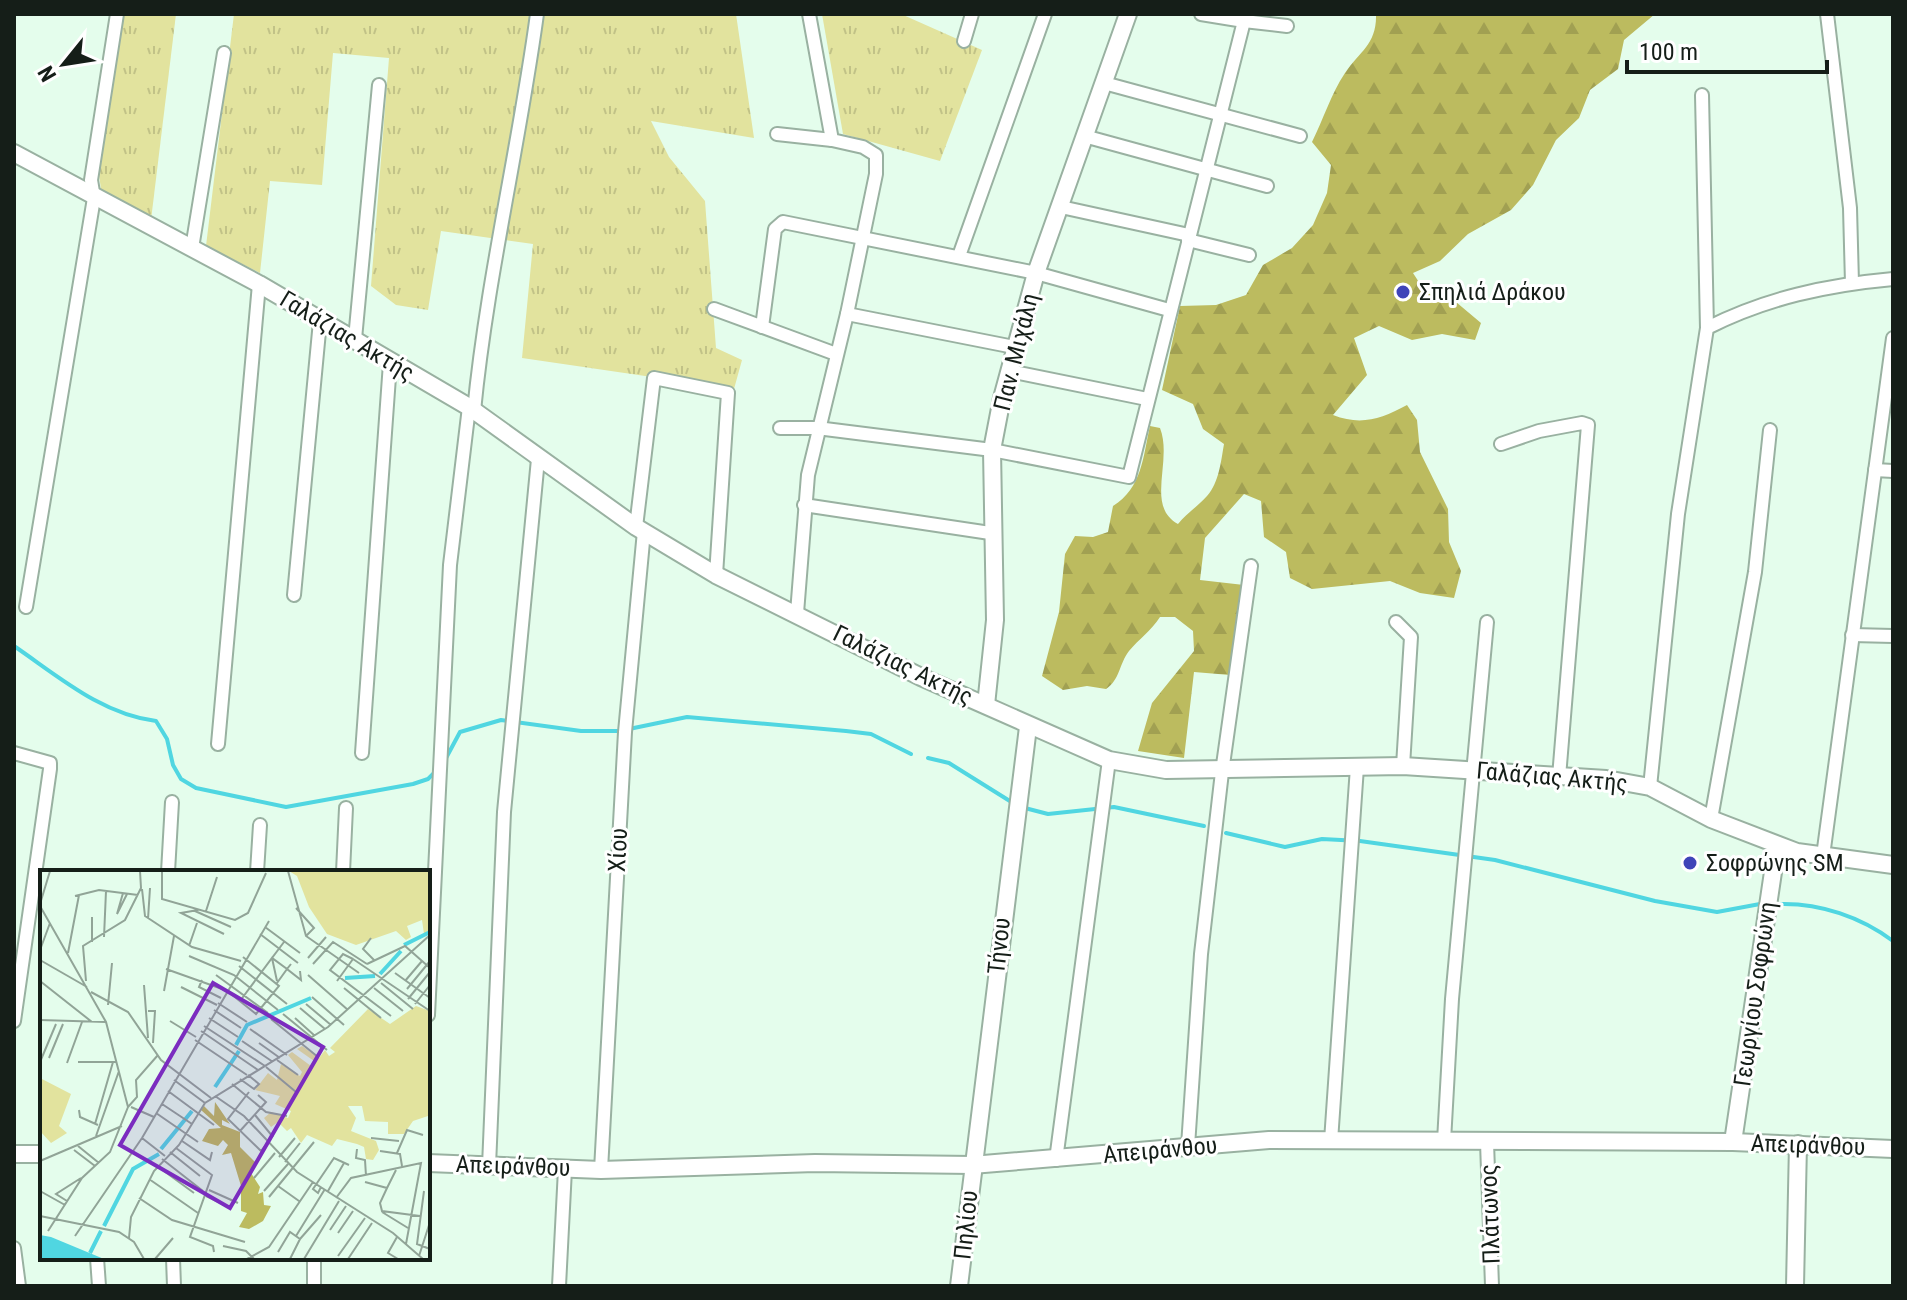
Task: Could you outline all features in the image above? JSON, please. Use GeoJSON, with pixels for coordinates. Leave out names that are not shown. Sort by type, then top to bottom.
{"type":"FeatureCollection","features":[{"type":"Feature","properties":{"kind":"street"},"geometry":{"type":"LineString","coordinates":[[26,607],[94,198],[91,180],[117,14]]}},
{"type":"Feature","properties":{"kind":"street"},"geometry":{"type":"LineString","coordinates":[[430,974],[450,565],[488,300],[504,226],[537,14]]}},
{"type":"Feature","properties":{"kind":"street"},"geometry":{"type":"LineString","coordinates":[[809,14],[832,140]]}},
{"type":"Feature","properties":{"kind":"street"},"geometry":{"type":"LineString","coordinates":[[964,41],[972,14]]}},
{"type":"Feature","properties":{"kind":"street"},"geometry":{"type":"LineString","coordinates":[[959,256],[1045,14]]}},
{"type":"Feature","properties":{"kind":"street","name":"Παν. Μιχάλη"},"geometry":{"type":"LineString","coordinates":[[986,705],[995,620],[990,533],[992,450],[1014,347],[1036,273],[1128,14]]}},
{"type":"Feature","properties":{"kind":"street"},"geometry":{"type":"LineString","coordinates":[[1201,14],[1287,26]]}},
{"type":"Feature","properties":{"kind":"street"},"geometry":{"type":"LineString","coordinates":[[1827,14],[1843,134],[1852,283]]}},
{"type":"Feature","properties":{"kind":"street"},"geometry":{"type":"LineString","coordinates":[[780,428],[817,428],[992,450],[1129,477],[1244,21]]}},
{"type":"Feature","properties":{"kind":"street"},"geometry":{"type":"LineString","coordinates":[[192,248],[224,53]]}},
{"type":"Feature","properties":{"kind":"street"},"geometry":{"type":"LineString","coordinates":[[1104,83],[1300,136]]}},
{"type":"Feature","properties":{"kind":"street"},"geometry":{"type":"LineString","coordinates":[[355,339],[379,85]]}},
{"type":"Feature","properties":{"kind":"street"},"geometry":{"type":"LineString","coordinates":[[1650,787],[1678,514],[1707,328],[1702,95]]}},
{"type":"Feature","properties":{"kind":"street"},"geometry":{"type":"LineString","coordinates":[[777,134],[832,140],[863,147],[876,155],[876,174],[847,314],[817,428],[804,505],[797,613]]}},
{"type":"Feature","properties":{"kind":"street"},"geometry":{"type":"LineString","coordinates":[[1084,136],[1267,186]]}},
{"type":"Feature","properties":{"kind":"street","name":"Γαλάζιας Ακτής"},"geometry":{"type":"LineString","coordinates":[[14,153],[259,284],[472,409],[640,529],[716,575],[921,677],[1028,727],[1109,760],[1166,770],[1222,772],[1403,766],[1606,779],[1650,787],[1711,819],[1777,845],[1823,856],[1893,865]]}},
{"type":"Feature","properties":{"kind":"street"},"geometry":{"type":"LineString","coordinates":[[1061,207],[1249,255]]}},
{"type":"Feature","properties":{"kind":"street"},"geometry":{"type":"LineString","coordinates":[[762,327],[777,223],[1036,273],[1169,310]]}},
{"type":"Feature","properties":{"kind":"street"},"geometry":{"type":"LineString","coordinates":[[1707,328],[1757,305],[1852,283],[1893,279]]}},
{"type":"Feature","properties":{"kind":"street"},"geometry":{"type":"LineString","coordinates":[[218,744],[259,284]]}},
{"type":"Feature","properties":{"kind":"street"},"geometry":{"type":"LineString","coordinates":[[714,309],[836,354]]}},
{"type":"Feature","properties":{"kind":"street"},"geometry":{"type":"LineString","coordinates":[[847,314],[1014,347]]}},
{"type":"Feature","properties":{"kind":"street"},"geometry":{"type":"LineString","coordinates":[[294,595],[320,321]]}},
{"type":"Feature","properties":{"kind":"street"},"geometry":{"type":"LineString","coordinates":[[1823,856],[1893,338]]}},
{"type":"Feature","properties":{"kind":"street"},"geometry":{"type":"LineString","coordinates":[[362,753],[390,363]]}},
{"type":"Feature","properties":{"kind":"street"},"geometry":{"type":"LineString","coordinates":[[1009,371],[1147,399]]}},
{"type":"Feature","properties":{"kind":"street","name":"Χίου"},"geometry":{"type":"LineString","coordinates":[[601,1170],[625,732],[654,378],[728,393],[716,575]]}},
{"type":"Feature","properties":{"kind":"street"},"geometry":{"type":"LineString","coordinates":[[1501,444],[1539,431],[1582,423],[1588,425],[1559,777]]}},
{"type":"Feature","properties":{"kind":"street"},"geometry":{"type":"LineString","coordinates":[[1711,819],[1755,572],[1770,430]]}},
{"type":"Feature","properties":{"kind":"street"},"geometry":{"type":"LineString","coordinates":[[489,1166],[504,812],[538,459]]}},
{"type":"Feature","properties":{"kind":"street"},"geometry":{"type":"LineString","coordinates":[[1875,470],[1893,471]]}},
{"type":"Feature","properties":{"kind":"street"},"geometry":{"type":"LineString","coordinates":[[804,505],[990,533]]}},
{"type":"Feature","properties":{"kind":"street"},"geometry":{"type":"LineString","coordinates":[[1188,1146],[1201,954],[1222,772],[1251,566]]}},
{"type":"Feature","properties":{"kind":"street"},"geometry":{"type":"LineString","coordinates":[[1396,622],[1411,637],[1403,766]]}},
{"type":"Feature","properties":{"kind":"street"},"geometry":{"type":"LineString","coordinates":[[1444,1141],[1452,999],[1487,622]]}},
{"type":"Feature","properties":{"kind":"street"},"geometry":{"type":"LineString","coordinates":[[1852,635],[1893,636]]}},
{"type":"Feature","properties":{"kind":"street","name":"Τήνου"},"geometry":{"type":"LineString","coordinates":[[972,1165],[979,1144],[1002,916],[1028,727]]}},
{"type":"Feature","properties":{"kind":"street"},"geometry":{"type":"LineString","coordinates":[[14,753],[50,763],[18,964],[14,1021]]}},
{"type":"Feature","properties":{"kind":"street"},"geometry":{"type":"LineString","coordinates":[[1056,1160],[1109,760]]}},
{"type":"Feature","properties":{"kind":"street"},"geometry":{"type":"LineString","coordinates":[[1331,1141],[1357,767]]}},
{"type":"Feature","properties":{"kind":"street"},"geometry":{"type":"LineString","coordinates":[[168,870],[172,802]]}},
{"type":"Feature","properties":{"kind":"street"},"geometry":{"type":"LineString","coordinates":[[343,870],[346,808]]}},
{"type":"Feature","properties":{"kind":"street"},"geometry":{"type":"LineString","coordinates":[[257,870],[260,825]]}},
{"type":"Feature","properties":{"kind":"street","name":"Γεωργίου Σοφρώνη"},"geometry":{"type":"LineString","coordinates":[[1733,1142],[1777,845]]}},
{"type":"Feature","properties":{"kind":"street","name":"Απειράνθου"},"geometry":{"type":"LineString","coordinates":[[430,1163],[601,1170],[815,1163],[972,1165],[1269,1140],[1733,1142],[1893,1149]]}},
{"type":"Feature","properties":{"kind":"street","name":"Πλάτωνος"},"geometry":{"type":"LineString","coordinates":[[1487,1142],[1492,1286]]}},
{"type":"Feature","properties":{"kind":"street"},"geometry":{"type":"LineString","coordinates":[[1795,1286],[1798,1144]]}},
{"type":"Feature","properties":{"kind":"street"},"geometry":{"type":"LineString","coordinates":[[14,1154],[40,1154]]}},
{"type":"Feature","properties":{"kind":"street","name":"Πηλίου"},"geometry":{"type":"LineString","coordinates":[[959,1286],[972,1165]]}},
{"type":"Feature","properties":{"kind":"street"},"geometry":{"type":"LineString","coordinates":[[559,1286],[565,1169]]}},
{"type":"Feature","properties":{"kind":"street"},"geometry":{"type":"LineString","coordinates":[[14,1248],[19,1286]]}},
{"type":"Feature","properties":{"kind":"street"},"geometry":{"type":"LineString","coordinates":[[97,1260],[99,1286]]}},
{"type":"Feature","properties":{"kind":"street"},"geometry":{"type":"LineString","coordinates":[[173,1260],[174,1286]]}},
{"type":"Feature","properties":{"kind":"street"},"geometry":{"type":"LineString","coordinates":[[314,1260],[314,1286]]}},
{"type":"Feature","properties":{"kind":"green space"},"geometry":{"type":"Polygon","coordinates":[[[124,14],[176,14],[151,220],[101,189],[99,175],[124,14]]]}},
{"type":"Feature","properties":{"kind":"green space"},"geometry":{"type":"Polygon","coordinates":[[[234,14],[736,14],[754,138],[651,121],[669,157],[705,201],[716,348],[742,360],[734,389],[522,358],[533,244],[441,231],[428,310],[396,305],[371,286],[389,58],[333,53],[322,185],[270,181],[260,273],[206,246],[234,14]]]}},
{"type":"Feature","properties":{"kind":"green space"},"geometry":{"type":"Polygon","coordinates":[[[822,14],[901,14],[982,50],[940,161],[843,134],[822,14]]]}},
{"type":"Feature","properties":{"kind":"green space"},"geometry":{"type":"Polygon","coordinates":[[[1376,14],[1655,14],[1624,40],[1618,69],[1590,90],[1579,118],[1556,140],[1533,185],[1511,210],[1468,234],[1440,261],[1413,273],[1426,293],[1456,302],[1481,323],[1475,340],[1442,334],[1412,340],[1379,326],[1354,338],[1367,375],[1333,415],[1353,420],[1371,419],[1407,405],[1417,420],[1420,452],[1448,509],[1449,542],[1461,571],[1454,598],[1420,593],[1390,581],[1312,589],[1290,578],[1286,552],[1264,537],[1261,501],[1244,494],[1205,538],[1200,580],[1244,585],[1230,675],[1194,672],[1184,758],[1138,751],[1152,703],[1194,651],[1193,631],[1175,617],[1160,617],[1129,651],[1114,681],[1106,689],[1087,686],[1063,690],[1042,676],[1059,612],[1065,554],[1075,536],[1093,537],[1108,532],[1113,506],[1130,490],[1140,471],[1150,426],[1160,428],[1163,441],[1161,494],[1168,516],[1178,524],[1211,491],[1219,472],[1224,444],[1203,429],[1193,404],[1162,390],[1180,306],[1216,305],[1246,295],[1263,265],[1292,248],[1313,225],[1327,193],[1331,165],[1312,142],[1340,81],[1371,40],[1376,14]]]}},
{"type":"Feature","properties":{"kind":"waterway"},"geometry":{"type":"LineString","coordinates":[[14,646],[99,702],[117,711],[156,721],[167,739],[173,765],[181,779],[196,788],[286,807],[413,784],[428,779],[437,770]]}},
{"type":"Feature","properties":{"kind":"waterway"},"geometry":{"type":"LineString","coordinates":[[629,729],[687,717],[846,731],[871,734],[911,754]]}},
{"type":"Feature","properties":{"kind":"waterway"},"geometry":{"type":"LineString","coordinates":[[445,760],[460,732],[501,720],[581,731],[621,731]]}},
{"type":"Feature","properties":{"kind":"waterway"},"geometry":{"type":"LineString","coordinates":[[928,758],[949,763],[1013,803]]}},
{"type":"Feature","properties":{"kind":"waterway"},"geometry":{"type":"LineString","coordinates":[[1021,807],[1048,814],[1114,807],[1204,826]]}},
{"type":"Feature","properties":{"kind":"waterway"},"geometry":{"type":"LineString","coordinates":[[1226,833],[1285,847],[1322,839],[1360,841],[1495,860],[1655,901],[1717,912],[1760,904]]}},
{"type":"Feature","properties":{"kind":"waterway"},"geometry":{"type":"LineString","coordinates":[[1780,904],[1810,906],[1840,913],[1893,941]]}},
{"type":"Feature","properties":{"kind":"place","name":"Σπηλιά Δράκου"},"geometry":{"type":"Point","coordinates":[1403,292]}},
{"type":"Feature","properties":{"kind":"place","name":"Σοφρώνης SM"},"geometry":{"type":"Point","coordinates":[1690,863]}}]}
